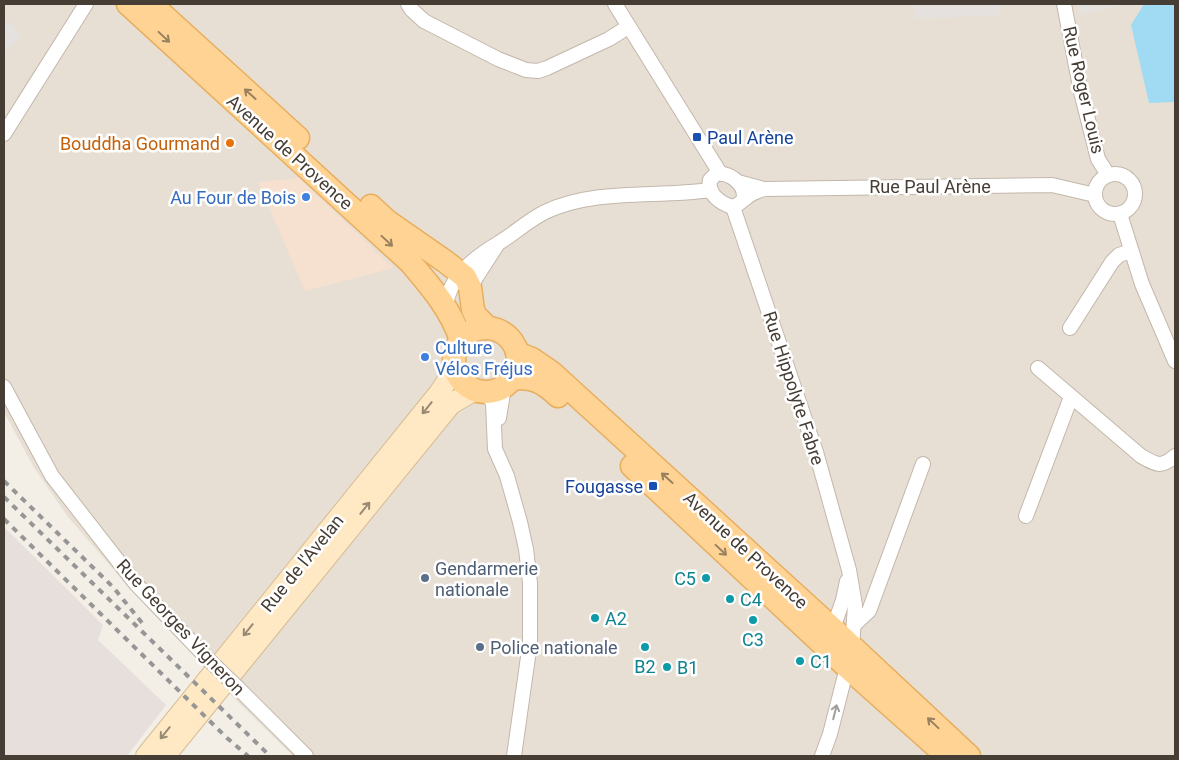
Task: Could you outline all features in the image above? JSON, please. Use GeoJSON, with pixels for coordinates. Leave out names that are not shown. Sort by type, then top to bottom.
{"type":"FeatureCollection","features":[{"type":"Feature","properties":{"kind":"main road","name":"Avenue de Provence"},"geometry":{"type":"LineString","coordinates":[[128,4],[410,262],[446,306],[462,340]]}},
{"type":"Feature","properties":{"kind":"main road","name":"Avenue de Provence"},"geometry":{"type":"LineString","coordinates":[[151,4],[386,221],[459,274]]}},
{"type":"Feature","properties":{"kind":"main road"},"geometry":{"type":"LineString","coordinates":[[459,274],[476,316],[488,328]]}},
{"type":"Feature","properties":{"kind":"main road"},"geometry":{"type":"LineString","coordinates":[[488,328],[495,329],[512,340],[517,353],[516,371],[494,387],[463,382],[455,369],[455,354],[462,340],[474,331],[488,328]]}},
{"type":"Feature","properties":{"kind":"main road","name":"Avenue de Provence"},"geometry":{"type":"LineString","coordinates":[[517,353],[532,359],[551,372],[838,633],[849,657],[947,756]]}},
{"type":"Feature","properties":{"kind":"main road","name":"Rue de l'Avelan"},"geometry":{"type":"LineString","coordinates":[[146,756],[439,393],[455,369]]}},
{"type":"Feature","properties":{"kind":"main road","name":"Avenue de Provence"},"geometry":{"type":"LineString","coordinates":[[494,387],[533,379],[546,385],[838,633]]}},
{"type":"Feature","properties":{"kind":"main road","name":"Rue de l'Avelan"},"geometry":{"type":"LineString","coordinates":[[164,756],[451,404],[494,387]]}},
{"type":"Feature","properties":{"kind":"main road","name":"Avenue de Provence"},"geometry":{"type":"LineString","coordinates":[[849,657],[969,756]]}},
{"type":"Feature","properties":{"kind":"street"},"geometry":{"type":"LineString","coordinates":[[4,134],[86,4]]}},
{"type":"Feature","properties":{"kind":"street"},"geometry":{"type":"LineString","coordinates":[[408,4],[424,20],[498,59],[526,70],[538,71],[547,68],[609,39],[628,27]]}},
{"type":"Feature","properties":{"kind":"street"},"geometry":{"type":"LineString","coordinates":[[615,4],[720,173]]}},
{"type":"Feature","properties":{"kind":"street","name":"Rue Roger Louis"},"geometry":{"type":"LineString","coordinates":[[1064,4],[1081,92],[1098,158],[1108,175]]}},
{"type":"Feature","properties":{"kind":"street"},"geometry":{"type":"LineString","coordinates":[[720,173],[728,175],[738,182],[745,193],[738,206],[733,207],[720,201],[710,190],[710,180],[720,173]]}},
{"type":"Feature","properties":{"kind":"street"},"geometry":{"type":"LineString","coordinates":[[1118,174],[1127,177],[1133,184],[1136,193],[1135,200],[1126,211],[1120,214],[1111,214],[1103,210],[1097,203],[1096,186],[1101,179],[1108,175],[1118,174]]}},
{"type":"Feature","properties":{"kind":"street","name":"Rue Paul Arène"},"geometry":{"type":"LineString","coordinates":[[738,182],[764,189],[1052,185],[1095,194]]}},
{"type":"Feature","properties":{"kind":"street","name":"Rue Paul Arène"},"geometry":{"type":"LineString","coordinates":[[744,198],[764,189]]}},
{"type":"Feature","properties":{"kind":"street"},"geometry":{"type":"LineString","coordinates":[[446,306],[447,296],[459,274],[478,256],[544,212],[577,201],[608,196],[710,190]]}},
{"type":"Feature","properties":{"kind":"street","name":"Rue Hippolyte Fabre"},"geometry":{"type":"LineString","coordinates":[[733,207],[816,452],[849,570],[855,605],[838,633]]}},
{"type":"Feature","properties":{"kind":"street"},"geometry":{"type":"LineString","coordinates":[[1120,214],[1142,284],[1175,361]]}},
{"type":"Feature","properties":{"kind":"street"},"geometry":{"type":"LineString","coordinates":[[459,274],[491,256],[497,244]]}},
{"type":"Feature","properties":{"kind":"street"},"geometry":{"type":"LineString","coordinates":[[1070,328],[1112,262],[1119,255],[1131,252]]}},
{"type":"Feature","properties":{"kind":"street"},"geometry":{"type":"LineString","coordinates":[[1038,368],[1141,456],[1156,465],[1166,463],[1175,456]]}},
{"type":"Feature","properties":{"kind":"street","name":"Rue Georges Vigneron"},"geometry":{"type":"LineString","coordinates":[[4,387],[52,476],[136,584],[209,660],[306,756]]}},
{"type":"Feature","properties":{"kind":"street"},"geometry":{"type":"LineString","coordinates":[[494,387],[495,449],[507,476],[520,522],[530,582],[530,643],[514,756]]}},
{"type":"Feature","properties":{"kind":"street"},"geometry":{"type":"LineString","coordinates":[[1026,516],[1071,397]]}},
{"type":"Feature","properties":{"kind":"street"},"geometry":{"type":"LineString","coordinates":[[838,633],[869,610],[922,464]]}},
{"type":"Feature","properties":{"kind":"street","name":"Rue Hippolyte Fabre"},"geometry":{"type":"LineString","coordinates":[[822,756],[830,734],[849,657],[838,633],[849,570]]}},
{"type":"Feature","properties":{"kind":"shaded area"},"geometry":{"type":"Polygon","coordinates":[[[4,4],[1175,4],[1175,756],[293,756],[231,695],[133,592],[68,517],[33,466],[4,412],[4,4]]]}},
{"type":"Feature","properties":{"kind":"shaded area"},"geometry":{"type":"Polygon","coordinates":[[[914,4],[1002,4],[999,15],[916,19],[914,4]]]}},
{"type":"Feature","properties":{"kind":"shaded area"},"geometry":{"type":"Polygon","coordinates":[[[1078,4],[1119,4],[1118,6],[1080,15],[1078,4]]]}},
{"type":"Feature","properties":{"kind":"shaded area"},"geometry":{"type":"Polygon","coordinates":[[[4,18],[22,34],[4,55],[4,18]]]}},
{"type":"Feature","properties":{"kind":"shaded area"},"geometry":{"type":"Polygon","coordinates":[[[299,178],[393,268],[305,291],[258,182],[299,178]]]}},
{"type":"Feature","properties":{"kind":"shaded area"},"geometry":{"type":"Polygon","coordinates":[[[4,527],[103,625],[98,640],[166,705],[127,756],[4,756],[4,527]]]}},
{"type":"Feature","properties":{"kind":"water"},"geometry":{"type":"Polygon","coordinates":[[[1144,4],[1175,4],[1175,102],[1149,103],[1131,25],[1144,4]]]}},
{"type":"Feature","properties":{"kind":"railway"},"geometry":{"type":"LineString","coordinates":[[4,481],[113,587],[143,624]]}},
{"type":"Feature","properties":{"kind":"railway"},"geometry":{"type":"LineString","coordinates":[[4,497],[270,756]]}},
{"type":"Feature","properties":{"kind":"railway"},"geometry":{"type":"LineString","coordinates":[[4,519],[227,738],[248,756]]}},
{"type":"Feature","properties":{"kind":"place","name":"Paul Arène"},"geometry":{"type":"Point","coordinates":[697,137]}},
{"type":"Feature","properties":{"kind":"place","name":"Bouddha Gourmand"},"geometry":{"type":"Point","coordinates":[230,143]}},
{"type":"Feature","properties":{"kind":"place","name":"Au Four de Bois"},"geometry":{"type":"Point","coordinates":[306,197]}},
{"type":"Feature","properties":{"kind":"place","name":"Culture Vélos Fréjus"},"geometry":{"type":"Point","coordinates":[425,357]}},
{"type":"Feature","properties":{"kind":"place","name":"Fougasse"},"geometry":{"type":"Point","coordinates":[653,486]}},
{"type":"Feature","properties":{"kind":"place","name":"Gendarmerie nationale"},"geometry":{"type":"Point","coordinates":[425,578]}},
{"type":"Feature","properties":{"kind":"place","name":"C5"},"geometry":{"type":"Point","coordinates":[706,578]}},
{"type":"Feature","properties":{"kind":"place","name":"C4"},"geometry":{"type":"Point","coordinates":[730,599]}},
{"type":"Feature","properties":{"kind":"place","name":"A2"},"geometry":{"type":"Point","coordinates":[595,618]}},
{"type":"Feature","properties":{"kind":"place","name":"C3"},"geometry":{"type":"Point","coordinates":[753,620]}},
{"type":"Feature","properties":{"kind":"place","name":"Police nationale"},"geometry":{"type":"Point","coordinates":[480,647]}},
{"type":"Feature","properties":{"kind":"place","name":"B2"},"geometry":{"type":"Point","coordinates":[645,647]}},
{"type":"Feature","properties":{"kind":"place","name":"C1"},"geometry":{"type":"Point","coordinates":[800,661]}},
{"type":"Feature","properties":{"kind":"place","name":"B1"},"geometry":{"type":"Point","coordinates":[667,667]}}]}
